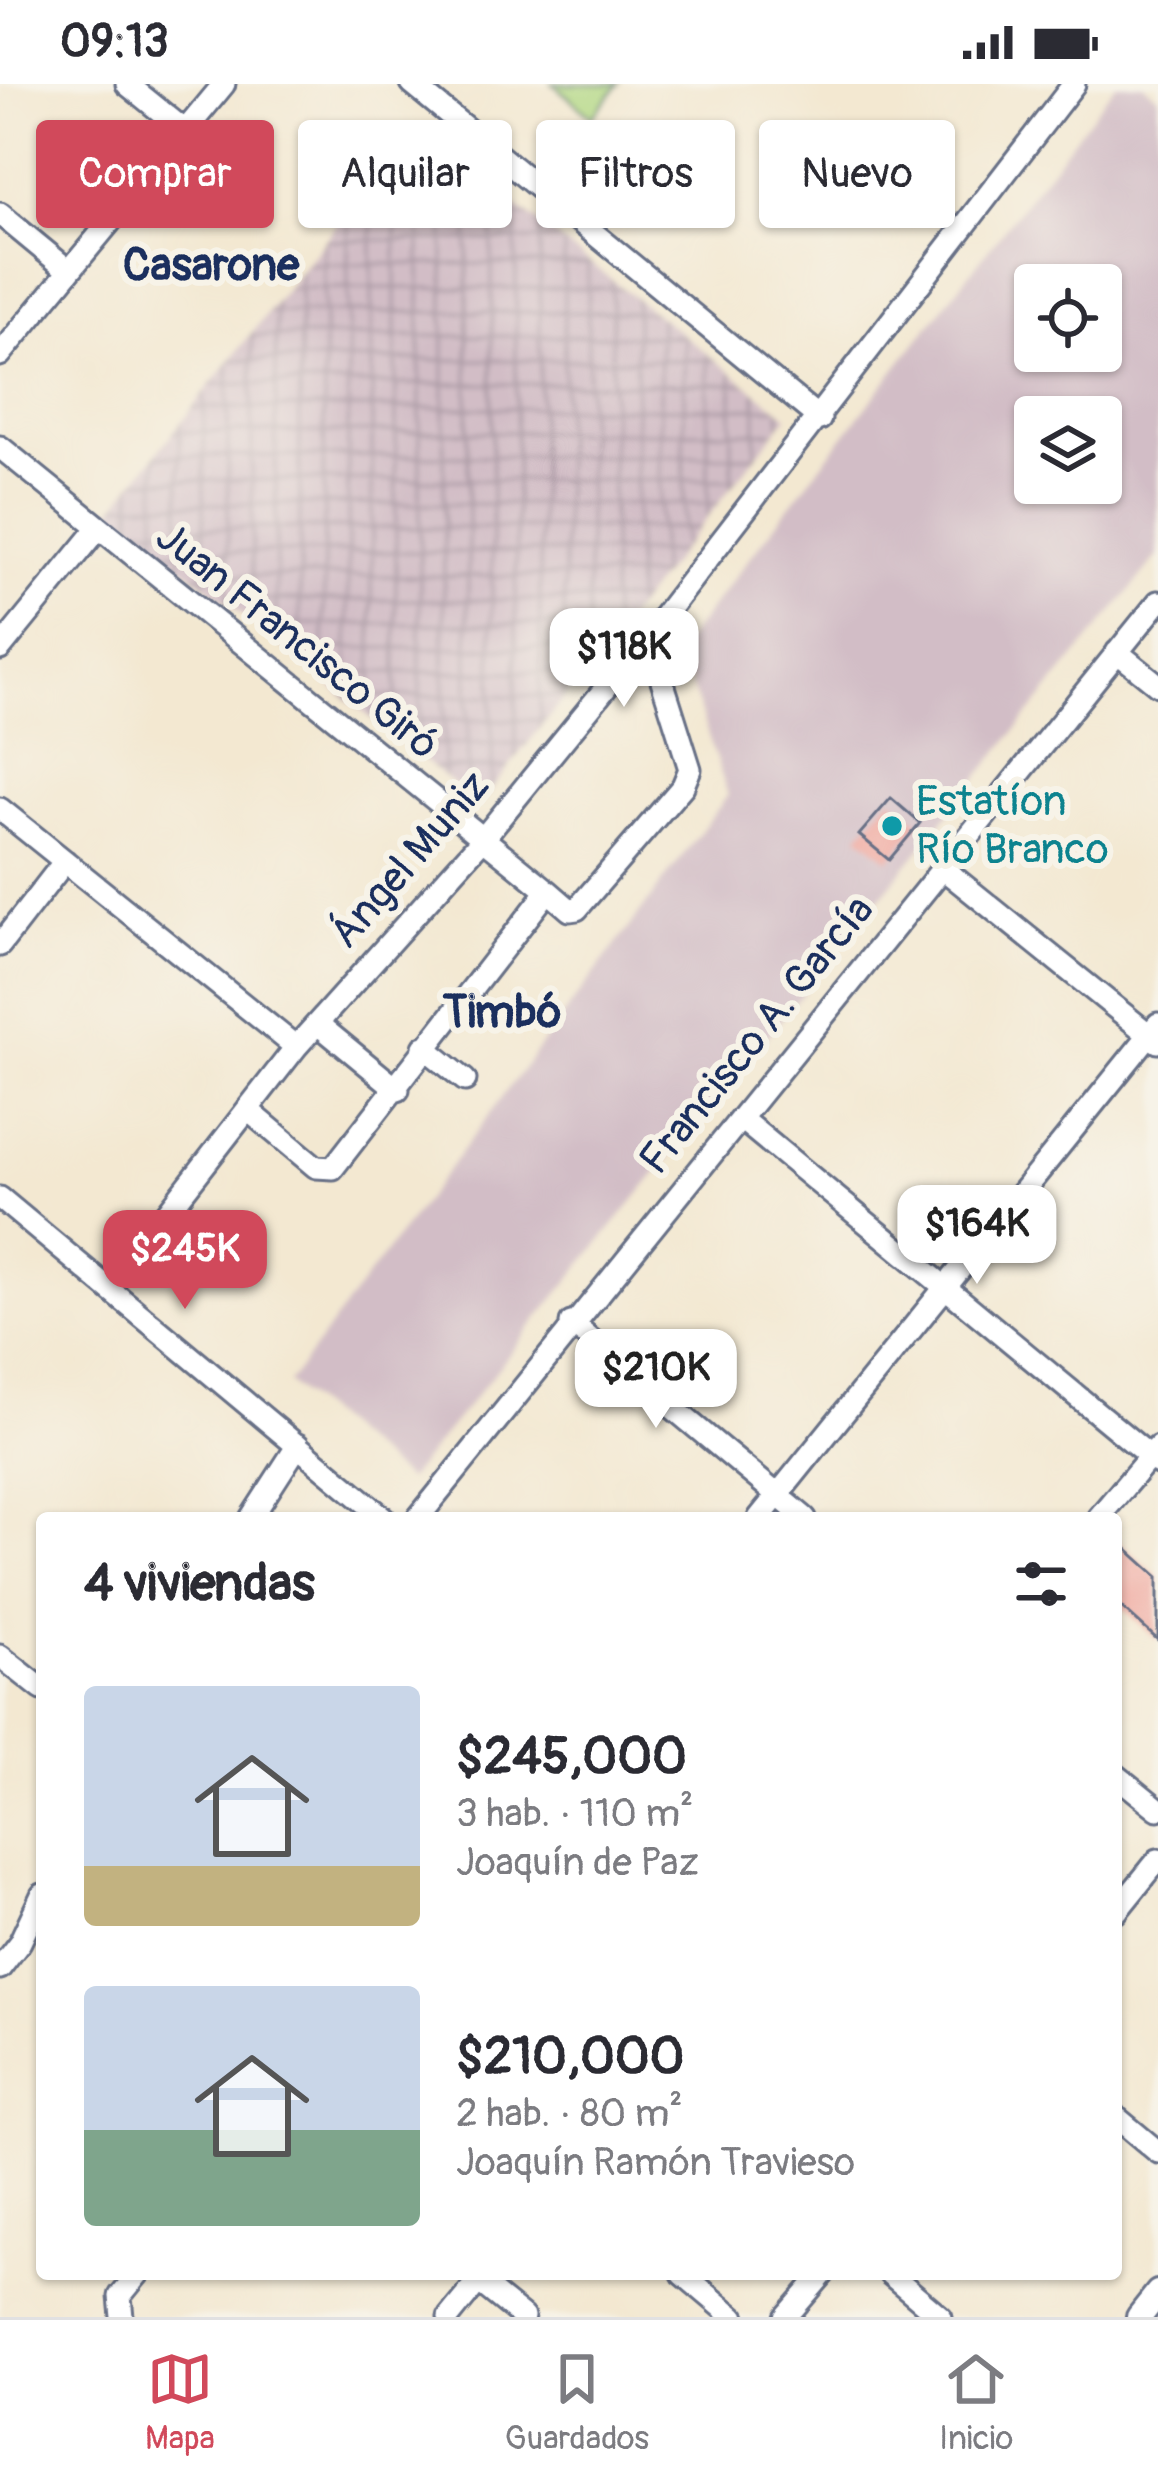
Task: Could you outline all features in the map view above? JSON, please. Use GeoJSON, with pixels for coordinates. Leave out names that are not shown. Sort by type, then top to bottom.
{"type":"FeatureCollection","features":[{"type":"Feature","properties":{"kind":"street"},"geometry":{"type":"LineString","coordinates":[[127,84],[171,120]]}},
{"type":"Feature","properties":{"kind":"street"},"geometry":{"type":"LineString","coordinates":[[194,120],[224,84]]}},
{"type":"Feature","properties":{"kind":"street"},"geometry":{"type":"LineString","coordinates":[[412,84],[820,418]]}},
{"type":"Feature","properties":{"kind":"street","name":"Ángel Muniz"},"geometry":{"type":"LineString","coordinates":[[110,1286],[296,1047],[481,841],[648,636],[1075,84]]}},
{"type":"Feature","properties":{"kind":"street"},"geometry":{"type":"LineString","coordinates":[[0,214],[69,271]]}},
{"type":"Feature","properties":{"kind":"street"},"geometry":{"type":"LineString","coordinates":[[0,355],[105,228]]}},
{"type":"Feature","properties":{"kind":"street","name":"Juan Francisco Giró"},"geometry":{"type":"LineString","coordinates":[[0,447],[548,891]]}},
{"type":"Feature","properties":{"kind":"street"},"geometry":{"type":"LineString","coordinates":[[0,649],[98,530]]}},
{"type":"Feature","properties":{"kind":"street","name":"Francisco A. García"},"geometry":{"type":"LineString","coordinates":[[423,1512],[1158,602]]}},
{"type":"Feature","properties":{"kind":"street"},"geometry":{"type":"LineString","coordinates":[[248,1110],[316,1168],[333,1168],[548,891],[570,910],[577,909],[683,786],[690,769],[648,636]]}},
{"type":"Feature","properties":{"kind":"street"},"geometry":{"type":"LineString","coordinates":[[1117,652],[1158,685]]}},
{"type":"Feature","properties":{"kind":"street"},"geometry":{"type":"LineString","coordinates":[[0,809],[296,1047]]}},
{"type":"Feature","properties":{"kind":"street"},"geometry":{"type":"LineString","coordinates":[[0,945],[65,862]]}},
{"type":"Feature","properties":{"kind":"street"},"geometry":{"type":"LineString","coordinates":[[764,1512],[941,1286],[1155,1033],[941,867]]}},
{"type":"Feature","properties":{"kind":"street"},"geometry":{"type":"LineString","coordinates":[[320,1025],[398,1090]]}},
{"type":"Feature","properties":{"kind":"street"},"geometry":{"type":"LineString","coordinates":[[424,1047],[465,1080]]}},
{"type":"Feature","properties":{"kind":"street"},"geometry":{"type":"LineString","coordinates":[[741,1119],[941,1286],[1155,1455],[1103,1512]]}},
{"type":"Feature","properties":{"kind":"street"},"geometry":{"type":"LineString","coordinates":[[0,1198],[377,1512]]}},
{"type":"Feature","properties":{"kind":"street"},"geometry":{"type":"LineString","coordinates":[[572,1323],[798,1512]]}},
{"type":"Feature","properties":{"kind":"street"},"geometry":{"type":"LineString","coordinates":[[255,1512],[298,1445]]}},
{"type":"Feature","properties":{"kind":"street"},"geometry":{"type":"LineString","coordinates":[[2,1663],[36,1685]]}},
{"type":"Feature","properties":{"kind":"street"},"geometry":{"type":"LineString","coordinates":[[1122,1779],[1158,1809]]}},
{"type":"Feature","properties":{"kind":"street"},"geometry":{"type":"LineString","coordinates":[[1122,1905],[1158,1860]]}},
{"type":"Feature","properties":{"kind":"street"},"geometry":{"type":"LineString","coordinates":[[0,1969],[31,1946]]}},
{"type":"Feature","properties":{"kind":"street"},"geometry":{"type":"LineString","coordinates":[[1122,2122],[1158,2152]]}},
{"type":"Feature","properties":{"kind":"street"},"geometry":{"type":"LineString","coordinates":[[120,2313],[120,2296],[133,2280]]}},
{"type":"Feature","properties":{"kind":"street"},"geometry":{"type":"LineString","coordinates":[[449,2317],[475,2280]]}},
{"type":"Feature","properties":{"kind":"street"},"geometry":{"type":"LineString","coordinates":[[482,2280],[523,2317]]}},
{"type":"Feature","properties":{"kind":"street"},"geometry":{"type":"LineString","coordinates":[[689,2280],[734,2317]]}},
{"type":"Feature","properties":{"kind":"street"},"geometry":{"type":"LineString","coordinates":[[786,2317],[819,2280]]}},
{"type":"Feature","properties":{"kind":"street"},"geometry":{"type":"LineString","coordinates":[[897,2280],[941,2317]]}},
{"type":"Feature","properties":{"kind":"street"},"geometry":{"type":"LineString","coordinates":[[1138,2317],[1158,2293]]}},
{"type":"Feature","properties":{"kind":"shaded area"},"geometry":{"type":"Polygon","coordinates":[[[1116,84],[1143,84],[1158,96],[1158,556],[407,1480],[288,1383],[728,795],[679,649],[1116,84]]]}},
{"type":"Feature","properties":{"kind":"shaded area"},"geometry":{"type":"Polygon","coordinates":[[[512,203],[536,221],[536,228],[545,228],[788,416],[479,805],[112,510],[334,228],[512,228],[512,203]]]}},
{"type":"Feature","properties":{"kind":"green space"},"geometry":{"type":"Polygon","coordinates":[[[553,84],[619,84],[592,117],[553,84]]]}},
{"type":"Feature","properties":{"kind":"building","name":"Estatíon Río Branco"},"geometry":{"type":"Polygon","coordinates":[[[891,798],[920,823],[889,860],[859,835],[891,798]]]}},
{"type":"Feature","properties":{"kind":"building"},"geometry":{"type":"Polygon","coordinates":[[[1122,1544],[1158,1577],[1158,1640],[1122,1607],[1122,1544]]]}},
{"type":"Feature","properties":{"kind":"place","name":"Estatíon Río Branco"},"geometry":{"type":"Point","coordinates":[892,826]}},
{"type":"Feature","properties":{"kind":"district","name":"Casarone"},"geometry":{"type":"Point","coordinates":[211,266]}},
{"type":"Feature","properties":{"kind":"district","name":"Timbó"},"geometry":{"type":"Point","coordinates":[502,1013]}}]}
